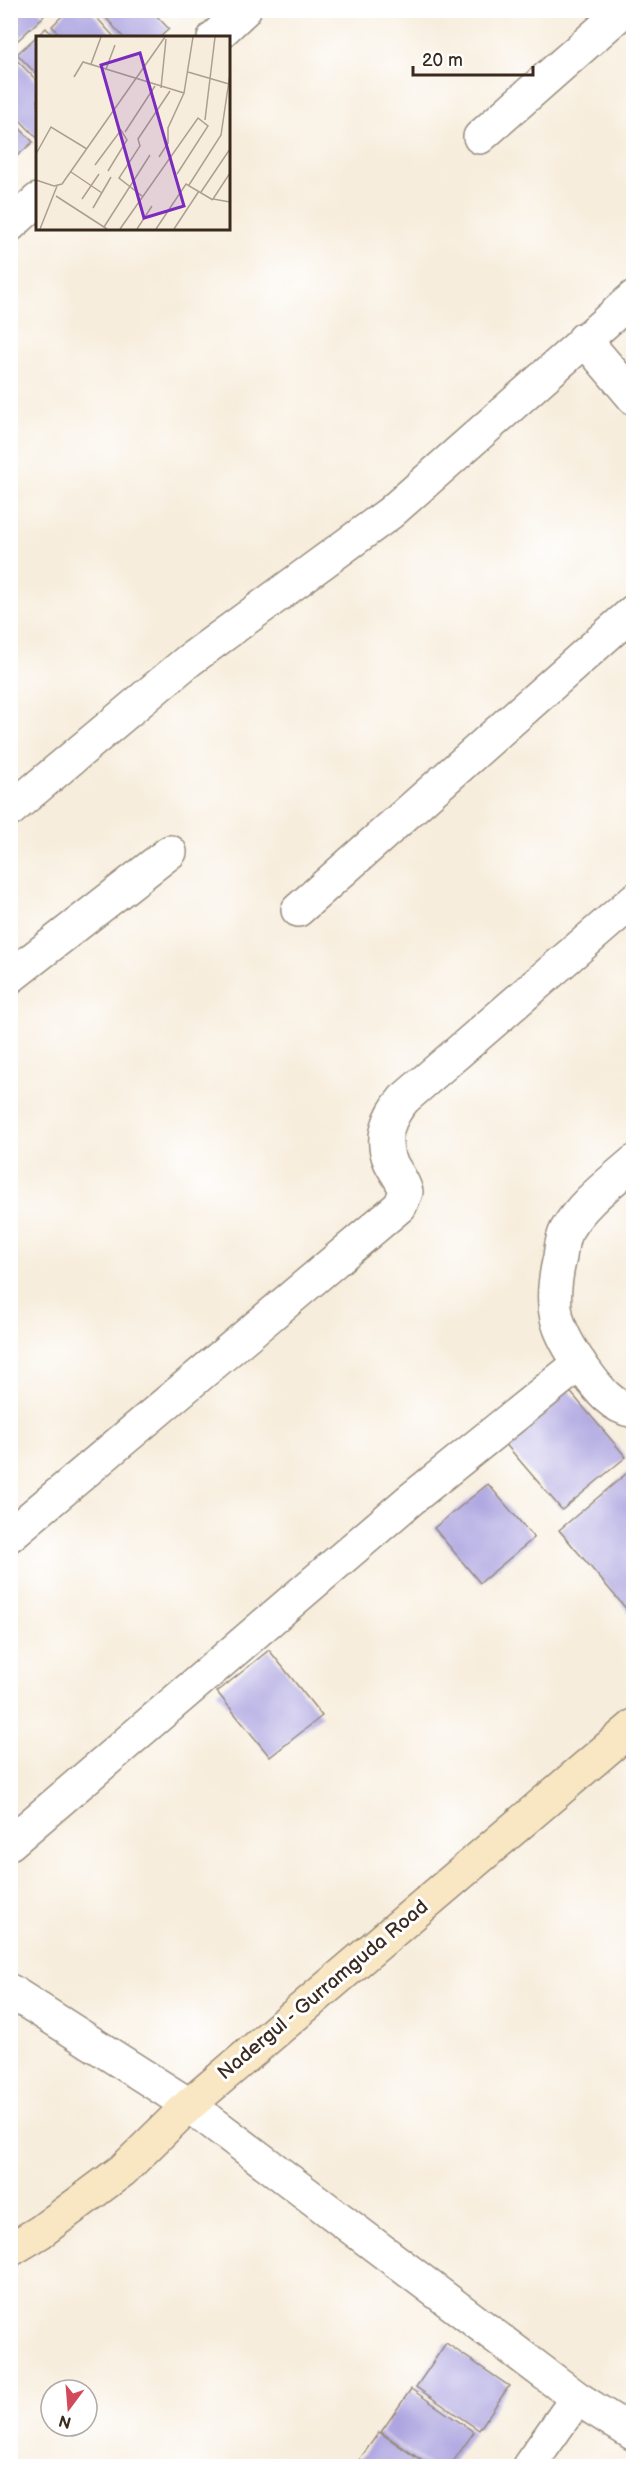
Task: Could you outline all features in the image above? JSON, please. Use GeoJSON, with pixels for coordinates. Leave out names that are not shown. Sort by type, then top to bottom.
{"type":"FeatureCollection","features":[{"type":"Feature","properties":{"kind":"main road","name":"Nadergul - Gurramguda Road"},"geometry":{"type":"LineString","coordinates":[[10,2250],[40,2232],[123,2170],[189,2105],[633,1726]]}},
{"type":"Feature","properties":{"kind":"street"},"geometry":{"type":"LineString","coordinates":[[216,36],[244,10]]}},
{"type":"Feature","properties":{"kind":"street"},"geometry":{"type":"LineString","coordinates":[[480,136],[624,10]]}},
{"type":"Feature","properties":{"kind":"street"},"geometry":{"type":"LineString","coordinates":[[10,225],[36,202]]}},
{"type":"Feature","properties":{"kind":"street"},"geometry":{"type":"LineString","coordinates":[[10,810],[188,661],[390,513],[633,297]]}},
{"type":"Feature","properties":{"kind":"street"},"geometry":{"type":"LineString","coordinates":[[584,339],[633,398]]}},
{"type":"Feature","properties":{"kind":"street"},"geometry":{"type":"LineString","coordinates":[[298,910],[633,611]]}},
{"type":"Feature","properties":{"kind":"street"},"geometry":{"type":"LineString","coordinates":[[10,977],[170,852]]}},
{"type":"Feature","properties":{"kind":"street"},"geometry":{"type":"LineString","coordinates":[[10,1534],[400,1206],[406,1192],[386,1150],[387,1129],[392,1113],[412,1092],[633,900]]}},
{"type":"Feature","properties":{"kind":"street"},"geometry":{"type":"LineString","coordinates":[[633,1162],[584,1207],[565,1232],[555,1290],[556,1321],[564,1340],[613,1404],[633,1411]]}},
{"type":"Feature","properties":{"kind":"street"},"geometry":{"type":"LineString","coordinates":[[10,1843],[410,1500],[580,1363]]}},
{"type":"Feature","properties":{"kind":"street"},"geometry":{"type":"LineString","coordinates":[[10,1991],[189,2105],[578,2398],[633,2434]]}},
{"type":"Feature","properties":{"kind":"street"},"geometry":{"type":"LineString","coordinates":[[529,2466],[578,2398]]}},
{"type":"Feature","properties":{"kind":"building"},"geometry":{"type":"Polygon","coordinates":[[[10,10],[39,10],[44,16],[16,42],[10,36],[10,10]]]}},
{"type":"Feature","properties":{"kind":"building"},"geometry":{"type":"Polygon","coordinates":[[[68,10],[90,10],[113,36],[60,36],[52,26],[68,10]]]}},
{"type":"Feature","properties":{"kind":"building"},"geometry":{"type":"Polygon","coordinates":[[[99,10],[151,10],[169,29],[161,36],[122,36],[99,10]]]}},
{"type":"Feature","properties":{"kind":"building"},"geometry":{"type":"Polygon","coordinates":[[[46,28],[53,36],[37,36],[46,28]]]}},
{"type":"Feature","properties":{"kind":"building"},"geometry":{"type":"Polygon","coordinates":[[[36,37],[36,74],[17,54],[36,37]]]}},
{"type":"Feature","properties":{"kind":"building"},"geometry":{"type":"Polygon","coordinates":[[[13,56],[36,80],[36,137],[10,110],[10,58],[13,56]]]}},
{"type":"Feature","properties":{"kind":"building"},"geometry":{"type":"Polygon","coordinates":[[[10,118],[33,142],[10,162],[10,118]]]}},
{"type":"Feature","properties":{"kind":"building"},"geometry":{"type":"Polygon","coordinates":[[[567,1388],[626,1457],[562,1510],[503,1441],[567,1388]]]}},
{"type":"Feature","properties":{"kind":"building"},"geometry":{"type":"Polygon","coordinates":[[[634,1467],[634,1618],[559,1530],[634,1467]]]}},
{"type":"Feature","properties":{"kind":"building"},"geometry":{"type":"Polygon","coordinates":[[[488,1484],[534,1538],[480,1583],[434,1528],[488,1484]]]}},
{"type":"Feature","properties":{"kind":"building"},"geometry":{"type":"Polygon","coordinates":[[[269,1650],[322,1716],[270,1757],[217,1692],[269,1650]]]}},
{"type":"Feature","properties":{"kind":"building"},"geometry":{"type":"Polygon","coordinates":[[[446,2343],[509,2386],[479,2430],[416,2387],[446,2343]]]}},
{"type":"Feature","properties":{"kind":"building"},"geometry":{"type":"Polygon","coordinates":[[[411,2389],[474,2432],[450,2466],[430,2466],[381,2432],[411,2389]]]}},
{"type":"Feature","properties":{"kind":"building"},"geometry":{"type":"Polygon","coordinates":[[[379,2432],[428,2466],[355,2466],[379,2432]]]}}]}
